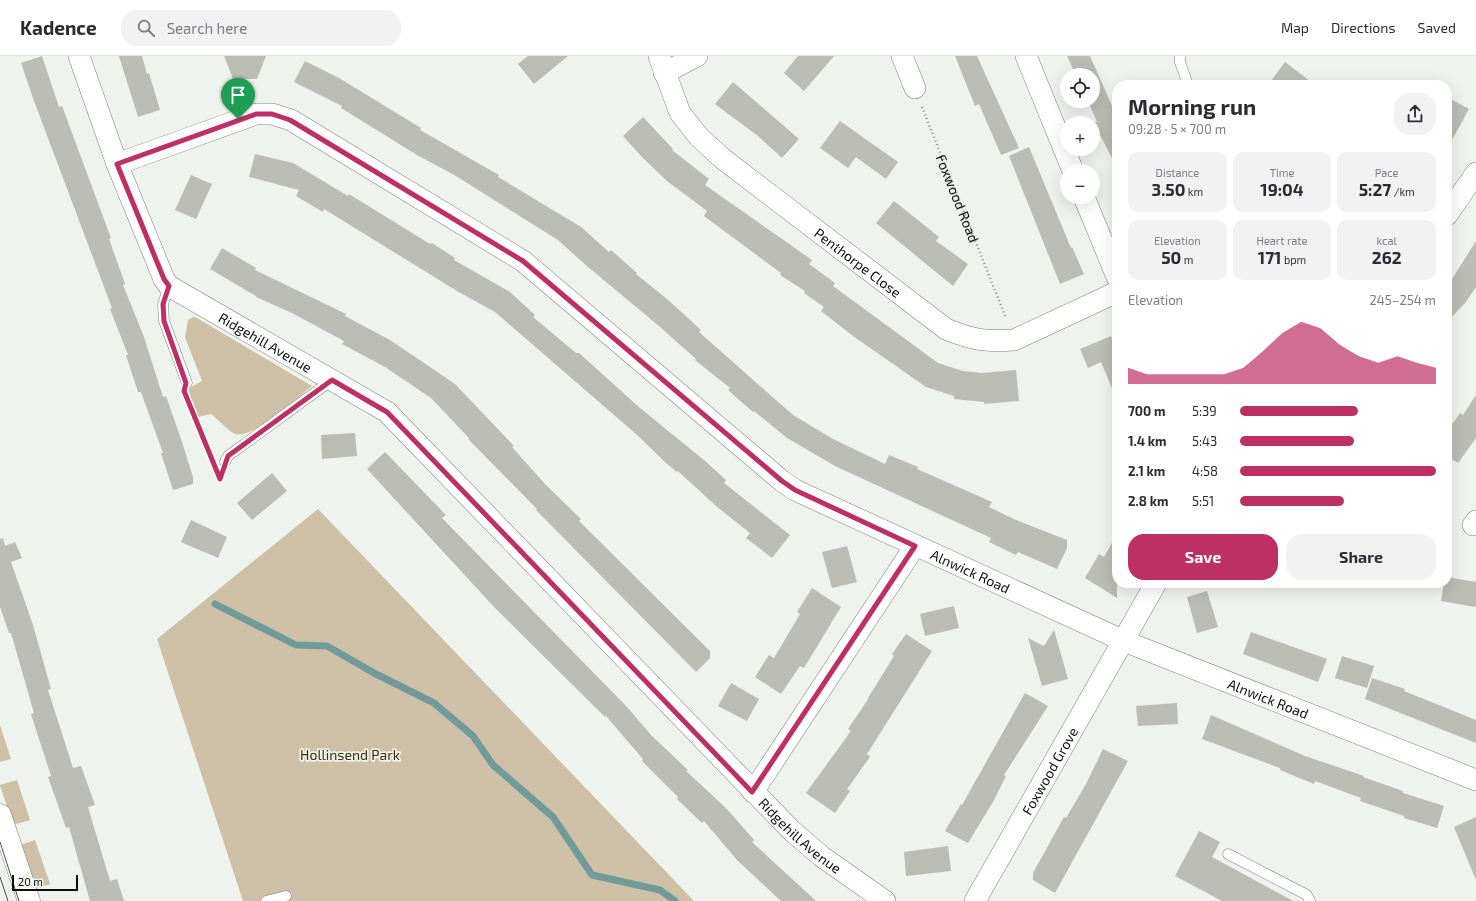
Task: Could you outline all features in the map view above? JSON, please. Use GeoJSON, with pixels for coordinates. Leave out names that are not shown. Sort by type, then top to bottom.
{"type":"FeatureCollection","features":[{"type":"Feature","properties":{"kind":"highway"},"geometry":{"type":"LineString","coordinates":[[0,815],[29,901]]}},
{"type":"Feature","properties":{"kind":"street"},"geometry":{"type":"LineString","coordinates":[[79,56],[117,164],[164,279],[169,286]]}},
{"type":"Feature","properties":{"kind":"street"},"geometry":{"type":"LineString","coordinates":[[661,64],[697,56]]}},
{"type":"Feature","properties":{"kind":"street"},"geometry":{"type":"LineString","coordinates":[[902,56],[915,88]]}},
{"type":"Feature","properties":{"kind":"street"},"geometry":{"type":"LineString","coordinates":[[1026,56],[1070,164]]}},
{"type":"Feature","properties":{"kind":"street","name":"Penthorpe Close"},"geometry":{"type":"LineString","coordinates":[[661,64],[680,113],[699,137],[723,160],[946,329],[970,339],[996,341],[1014,340],[1112,294]]}},
{"type":"Feature","properties":{"kind":"street","name":"Alnwick Road"},"geometry":{"type":"LineString","coordinates":[[117,164],[256,114],[272,114],[290,120],[523,261],[782,481],[795,490],[1124,641],[1476,780]]}},
{"type":"Feature","properties":{"kind":"street"},"geometry":{"type":"LineString","coordinates":[[1452,208],[1476,173]]}},
{"type":"Feature","properties":{"kind":"street"},"geometry":{"type":"LineString","coordinates":[[1087,204],[1112,265]]}},
{"type":"Feature","properties":{"kind":"street","name":"Ridgehill Avenue"},"geometry":{"type":"LineString","coordinates":[[169,286],[387,412],[752,792],[791,830],[821,856],[885,901]]}},
{"type":"Feature","properties":{"kind":"street"},"geometry":{"type":"LineString","coordinates":[[752,792],[915,546]]}},
{"type":"Feature","properties":{"kind":"street","name":"Foxwood Grove"},"geometry":{"type":"LineString","coordinates":[[975,901],[1153,588]]}},
{"type":"Feature","properties":{"kind":"lane"},"geometry":{"type":"LineString","coordinates":[[1180,56],[1180,62],[1186,80]]}},
{"type":"Feature","properties":{"kind":"lane"},"geometry":{"type":"LineString","coordinates":[[169,286],[163,304],[164,321],[186,383]]}},
{"type":"Feature","properties":{"kind":"lane"},"geometry":{"type":"LineString","coordinates":[[225,462],[228,456],[332,380]]}},
{"type":"Feature","properties":{"kind":"lane"},"geometry":{"type":"LineString","coordinates":[[1228,854],[1307,895],[1310,901]]}},
{"type":"Feature","properties":{"kind":"lane"},"geometry":{"type":"LineString","coordinates":[[266,901],[286,896]]}},
{"type":"Feature","properties":{"kind":"path","name":"Foxwood Road"},"geometry":{"type":"LineString","coordinates":[[915,88],[1014,340]]}},
{"type":"Feature","properties":{"kind":"path"},"geometry":{"type":"LineString","coordinates":[[186,383],[184,391],[211,457]]}},
{"type":"Feature","properties":{"kind":"green space"},"geometry":{"type":"Polygon","coordinates":[[[193,317],[312,386],[275,416],[252,431],[243,434],[235,434],[211,414],[198,417],[188,389],[202,381],[185,337],[188,320],[193,317]]]}},
{"type":"Feature","properties":{"kind":"green space","name":"Hollinsend Park"},"geometry":{"type":"Polygon","coordinates":[[[318,509],[694,901],[243,901],[157,639],[318,509]]]}},
{"type":"Feature","properties":{"kind":"green space"},"geometry":{"type":"Polygon","coordinates":[[[0,725],[11,759],[0,762],[0,725]]]}},
{"type":"Feature","properties":{"kind":"green space"},"geometry":{"type":"Polygon","coordinates":[[[17,780],[30,820],[13,825],[0,785],[17,780]]]}},
{"type":"Feature","properties":{"kind":"green space"},"geometry":{"type":"Polygon","coordinates":[[[35,840],[50,884],[35,889],[20,845],[35,840]]]}},
{"type":"Feature","properties":{"kind":"building"},"geometry":{"type":"Polygon","coordinates":[[[42,56],[59,107],[62,106],[111,238],[109,239],[125,284],[123,285],[144,337],[163,397],[166,396],[193,477],[193,484],[173,490],[161,453],[163,453],[141,392],[138,392],[126,355],[128,355],[110,309],[112,308],[34,101],[21,63],[42,56]]]}},
{"type":"Feature","properties":{"kind":"building"},"geometry":{"type":"Polygon","coordinates":[[[119,56],[142,56],[147,74],[149,73],[160,110],[138,117],[119,56]]]}},
{"type":"Feature","properties":{"kind":"building"},"geometry":{"type":"Polygon","coordinates":[[[224,56],[266,56],[257,79],[233,79],[224,56]]]}},
{"type":"Feature","properties":{"kind":"building"},"geometry":{"type":"Polygon","coordinates":[[[528,56],[568,56],[534,84],[518,64],[528,56]]]}},
{"type":"Feature","properties":{"kind":"building"},"geometry":{"type":"Polygon","coordinates":[[[798,56],[834,56],[804,91],[784,73],[798,56]]]}},
{"type":"Feature","properties":{"kind":"building"},"geometry":{"type":"Polygon","coordinates":[[[955,56],[977,56],[1019,148],[1001,155],[979,104],[975,106],[955,56]]]}},
{"type":"Feature","properties":{"kind":"building"},"geometry":{"type":"Polygon","coordinates":[[[1067,56],[1090,56],[1095,68],[1073,68],[1067,56]]]}},
{"type":"Feature","properties":{"kind":"building"},"geometry":{"type":"Polygon","coordinates":[[[305,61],[339,78],[421,128],[420,130],[499,175],[498,177],[581,227],[609,252],[611,250],[637,273],[636,274],[667,299],[701,330],[699,332],[793,415],[833,439],[885,464],[889,455],[918,467],[917,469],[992,502],[989,507],[1016,520],[1067,540],[1067,548],[1057,569],[1018,552],[1016,555],[989,542],[991,538],[835,466],[787,438],[754,411],[753,412],[728,390],[730,388],[695,360],[696,359],[659,326],[558,240],[456,176],[417,155],[341,108],[342,106],[294,82],[305,61]]]}},
{"type":"Feature","properties":{"kind":"building"},"geometry":{"type":"Polygon","coordinates":[[[1285,62],[1308,80],[1272,80],[1285,62]]]}},
{"type":"Feature","properties":{"kind":"building"},"geometry":{"type":"Polygon","coordinates":[[[1100,79],[1112,106],[1112,158],[1100,135],[1100,116],[1094,116],[1091,108],[1100,108],[1100,79]]]}},
{"type":"Feature","properties":{"kind":"building"},"geometry":{"type":"Polygon","coordinates":[[[733,82],[799,139],[782,158],[758,136],[715,104],[733,82]]]}},
{"type":"Feature","properties":{"kind":"building"},"geometry":{"type":"Polygon","coordinates":[[[1452,100],[1469,109],[1452,140],[1452,100]]]}},
{"type":"Feature","properties":{"kind":"building"},"geometry":{"type":"Polygon","coordinates":[[[643,117],[673,149],[672,150],[709,179],[705,185],[812,260],[809,264],[835,283],[833,286],[938,363],[963,371],[982,373],[1016,370],[1019,401],[984,404],[984,402],[954,399],[954,396],[926,387],[853,336],[821,311],[824,307],[804,293],[805,291],[780,275],[781,273],[704,216],[707,211],[667,181],[642,157],[623,136],[643,117]]]}},
{"type":"Feature","properties":{"kind":"building"},"geometry":{"type":"Polygon","coordinates":[[[840,121],[898,162],[886,179],[856,157],[848,168],[820,148],[840,121]]]}},
{"type":"Feature","properties":{"kind":"building"},"geometry":{"type":"Polygon","coordinates":[[[1029,147],[1071,248],[1072,247],[1084,274],[1060,284],[1009,156],[1029,147]]]}},
{"type":"Feature","properties":{"kind":"building"},"geometry":{"type":"Polygon","coordinates":[[[255,154],[293,163],[348,196],[349,194],[430,244],[432,243],[455,258],[454,260],[510,292],[535,315],[533,317],[576,353],[579,353],[640,408],[704,460],[726,480],[724,483],[790,535],[772,558],[746,538],[750,533],[716,506],[678,471],[677,472],[665,462],[636,434],[495,312],[457,291],[324,209],[323,212],[296,196],[299,190],[249,177],[255,154]]]}},
{"type":"Feature","properties":{"kind":"building"},"geometry":{"type":"Polygon","coordinates":[[[191,175],[212,184],[196,219],[175,210],[191,175]]]}},
{"type":"Feature","properties":{"kind":"building"},"geometry":{"type":"Polygon","coordinates":[[[894,201],[939,237],[936,241],[968,264],[953,286],[876,223],[894,201]]]}},
{"type":"Feature","properties":{"kind":"building"},"geometry":{"type":"Polygon","coordinates":[[[1476,241],[1476,287],[1466,302],[1452,317],[1452,279],[1476,241]]]}},
{"type":"Feature","properties":{"kind":"building"},"geometry":{"type":"Polygon","coordinates":[[[222,248],[256,268],[255,270],[346,314],[345,316],[390,340],[455,384],[514,446],[512,447],[545,484],[581,519],[579,521],[710,651],[710,658],[696,672],[536,510],[537,509],[468,439],[469,438],[431,398],[385,367],[342,344],[344,341],[292,313],[256,297],[210,269],[222,248]]]}},
{"type":"Feature","properties":{"kind":"building"},"geometry":{"type":"Polygon","coordinates":[[[1111,336],[1112,388],[1101,362],[1088,368],[1080,349],[1111,336]]]}},
{"type":"Feature","properties":{"kind":"building"},"geometry":{"type":"Polygon","coordinates":[[[1476,395],[1476,438],[1458,463],[1452,459],[1452,425],[1460,413],[1463,415],[1476,395]]]}},
{"type":"Feature","properties":{"kind":"building"},"geometry":{"type":"Polygon","coordinates":[[[355,433],[357,456],[322,459],[321,435],[355,433]]]}},
{"type":"Feature","properties":{"kind":"building"},"geometry":{"type":"Polygon","coordinates":[[[385,452],[446,515],[442,518],[627,707],[652,736],[688,770],[686,771],[727,809],[754,840],[752,842],[816,901],[781,901],[737,860],[704,821],[702,823],[677,799],[678,797],[642,761],[643,759],[606,716],[605,717],[494,607],[367,469],[385,452]]]}},
{"type":"Feature","properties":{"kind":"building"},"geometry":{"type":"Polygon","coordinates":[[[272,473],[287,491],[252,520],[237,503],[272,473]]]}},
{"type":"Feature","properties":{"kind":"building"},"geometry":{"type":"Polygon","coordinates":[[[191,520],[227,537],[218,558],[181,542],[191,520]]]}},
{"type":"Feature","properties":{"kind":"building"},"geometry":{"type":"Polygon","coordinates":[[[3,538],[5,546],[15,542],[22,558],[11,562],[33,625],[51,689],[48,690],[73,768],[81,766],[95,805],[88,807],[110,881],[117,879],[124,901],[90,901],[69,827],[66,828],[48,777],[51,776],[31,714],[34,713],[11,633],[9,633],[0,607],[0,539],[3,538]]]}},
{"type":"Feature","properties":{"kind":"building"},"geometry":{"type":"Polygon","coordinates":[[[1112,543],[1112,588],[1117,588],[1117,598],[1085,578],[1099,554],[1104,557],[1112,543]]]}},
{"type":"Feature","properties":{"kind":"building"},"geometry":{"type":"Polygon","coordinates":[[[847,546],[857,582],[832,588],[822,552],[847,546]]]}},
{"type":"Feature","properties":{"kind":"building"},"geometry":{"type":"Polygon","coordinates":[[[1452,578],[1476,582],[1476,607],[1441,601],[1443,588],[1452,588],[1452,578]]]}},
{"type":"Feature","properties":{"kind":"building"},"geometry":{"type":"Polygon","coordinates":[[[812,588],[841,607],[804,668],[800,666],[781,694],[755,677],[769,655],[774,658],[800,614],[797,612],[812,588]]]}},
{"type":"Feature","properties":{"kind":"building"},"geometry":{"type":"Polygon","coordinates":[[[1207,591],[1218,627],[1197,633],[1187,597],[1207,591]]]}},
{"type":"Feature","properties":{"kind":"building"},"geometry":{"type":"Polygon","coordinates":[[[954,606],[959,628],[925,636],[920,614],[954,606]]]}},
{"type":"Feature","properties":{"kind":"building"},"geometry":{"type":"Polygon","coordinates":[[[1054,630],[1068,679],[1042,686],[1028,638],[1044,646],[1054,630]]]}},
{"type":"Feature","properties":{"kind":"building"},"geometry":{"type":"Polygon","coordinates":[[[1251,632],[1327,659],[1318,682],[1243,654],[1251,632]]]}},
{"type":"Feature","properties":{"kind":"building"},"geometry":{"type":"Polygon","coordinates":[[[906,634],[932,651],[867,754],[870,757],[847,789],[850,791],[835,813],[806,793],[851,731],[848,729],[869,698],[894,656],[892,654],[906,634]]]}},
{"type":"Feature","properties":{"kind":"building"},"geometry":{"type":"Polygon","coordinates":[[[1342,656],[1374,666],[1367,688],[1335,678],[1342,656]]]}},
{"type":"Feature","properties":{"kind":"building"},"geometry":{"type":"Polygon","coordinates":[[[1372,678],[1405,689],[1404,691],[1476,720],[1476,743],[1365,699],[1372,678]]]}},
{"type":"Feature","properties":{"kind":"building"},"geometry":{"type":"Polygon","coordinates":[[[731,683],[759,699],[747,721],[718,706],[731,683]]]}},
{"type":"Feature","properties":{"kind":"building"},"geometry":{"type":"Polygon","coordinates":[[[1025,693],[1048,706],[1004,775],[1006,776],[993,802],[968,843],[945,831],[961,804],[962,805],[1025,693]]]}},
{"type":"Feature","properties":{"kind":"building"},"geometry":{"type":"Polygon","coordinates":[[[1177,703],[1178,724],[1138,726],[1136,706],[1177,703]]]}},
{"type":"Feature","properties":{"kind":"building"},"geometry":{"type":"Polygon","coordinates":[[[1211,715],[1305,756],[1364,776],[1363,777],[1403,791],[1403,793],[1444,806],[1437,828],[1404,818],[1404,816],[1360,801],[1361,798],[1315,781],[1314,784],[1280,770],[1280,768],[1202,739],[1211,715]]]}},
{"type":"Feature","properties":{"kind":"building"},"geometry":{"type":"Polygon","coordinates":[[[1103,749],[1128,761],[1055,893],[1033,880],[1033,873],[1064,817],[1066,818],[1086,784],[1103,749]]]}},
{"type":"Feature","properties":{"kind":"building"},"geometry":{"type":"Polygon","coordinates":[[[1476,817],[1476,880],[1454,827],[1476,817]]]}},
{"type":"Feature","properties":{"kind":"building"},"geometry":{"type":"Polygon","coordinates":[[[1199,831],[1220,842],[1212,857],[1293,901],[1222,901],[1175,876],[1199,831]]]}},
{"type":"Feature","properties":{"kind":"building"},"geometry":{"type":"Polygon","coordinates":[[[948,846],[951,871],[906,876],[904,852],[948,846]]]}},
{"type":"Feature","properties":{"kind":"waterway"},"geometry":{"type":"LineString","coordinates":[[215,604],[296,645],[327,646],[374,673],[434,703],[473,736],[493,765],[553,817],[592,875],[660,890],[675,901]]}},
{"type":"Feature","properties":{"kind":"tram line"},"geometry":{"type":"LineString","coordinates":[[0,842],[19,901]]}},
{"type":"Feature","properties":{"kind":"tram line"},"geometry":{"type":"LineString","coordinates":[[0,877],[8,901]]}},
{"type":"Feature","properties":{"kind":"route"},"geometry":{"type":"LineString","coordinates":[[256,114],[272,114],[290,120],[523,261],[537,271],[782,481],[795,490],[915,546],[752,792],[387,412],[332,380],[228,456],[220,479],[184,391],[186,383],[164,321],[163,304],[169,286],[164,279],[117,164],[238,119],[256,114]]}}]}
